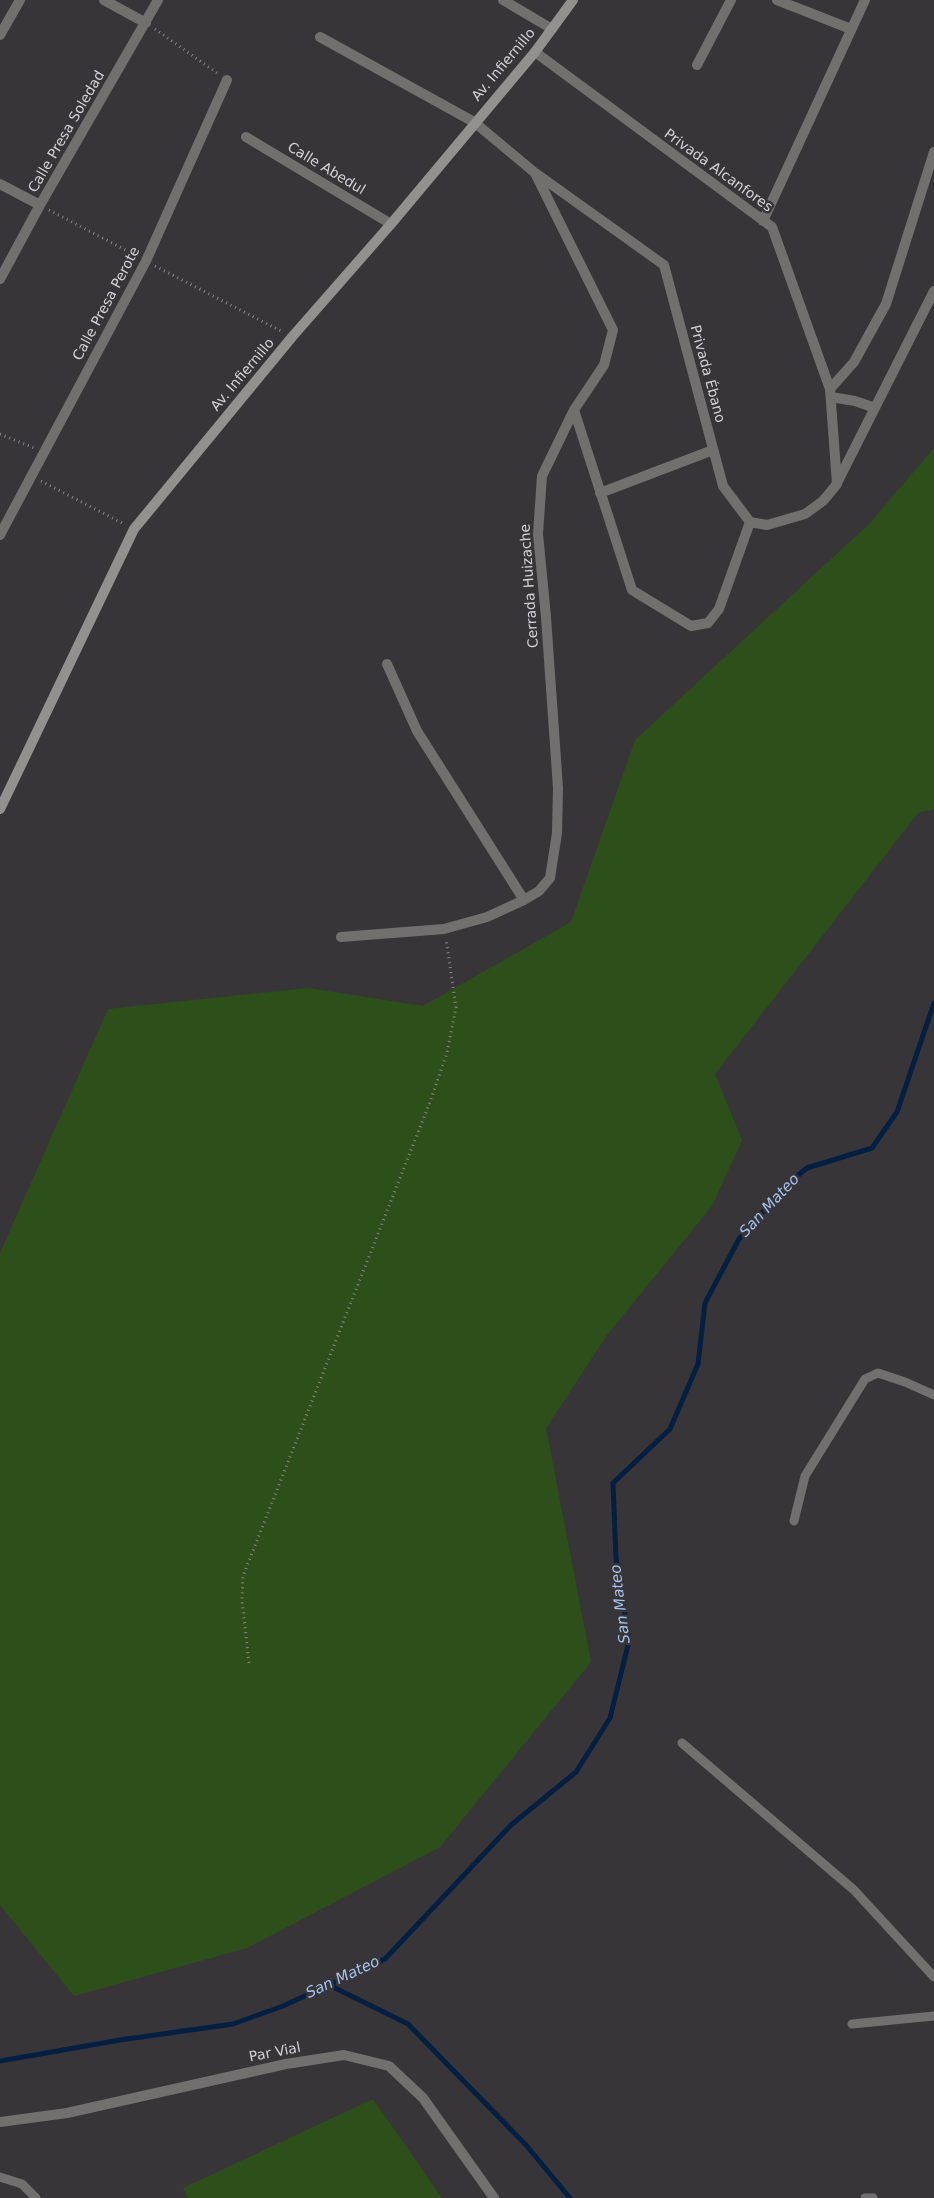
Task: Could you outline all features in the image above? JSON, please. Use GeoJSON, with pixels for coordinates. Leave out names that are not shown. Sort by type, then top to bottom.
{"type":"FeatureCollection","features":[{"type":"Feature","properties":{"kind":"street"},"geometry":{"type":"LineString","coordinates":[[0,35],[20,0]]}},
{"type":"Feature","properties":{"kind":"street"},"geometry":{"type":"LineString","coordinates":[[104,0],[146,23]]}},
{"type":"Feature","properties":{"kind":"street","name":"Calle Presa Soledad"},"geometry":{"type":"LineString","coordinates":[[0,280],[40,206],[158,0]]}},
{"type":"Feature","properties":{"kind":"street"},"geometry":{"type":"LineString","coordinates":[[503,0],[552,29]]}},
{"type":"Feature","properties":{"kind":"street","name":"Av. Infiernillo"},"geometry":{"type":"LineString","coordinates":[[0,809],[134,529],[292,338],[391,224],[474,122],[535,52],[573,0]]}},
{"type":"Feature","properties":{"kind":"street"},"geometry":{"type":"LineString","coordinates":[[697,65],[731,0]]}},
{"type":"Feature","properties":{"kind":"street"},"geometry":{"type":"LineString","coordinates":[[778,0],[852,28]]}},
{"type":"Feature","properties":{"kind":"street"},"geometry":{"type":"LineString","coordinates":[[763,220],[865,0]]}},
{"type":"Feature","properties":{"kind":"street","name":"Privada Ébano"},"geometry":{"type":"LineString","coordinates":[[320,37],[474,122],[534,172],[664,265],[723,486],[750,522]]}},
{"type":"Feature","properties":{"kind":"street","name":"Privada Alcanfores"},"geometry":{"type":"LineString","coordinates":[[535,52],[772,227],[831,393]]}},
{"type":"Feature","properties":{"kind":"street","name":"Calle Presa Perote"},"geometry":{"type":"LineString","coordinates":[[0,535],[30,475],[146,261],[227,80]]}},
{"type":"Feature","properties":{"kind":"street","name":"Calle Abedul"},"geometry":{"type":"LineString","coordinates":[[246,137],[391,224]]}},
{"type":"Feature","properties":{"kind":"street"},"geometry":{"type":"LineString","coordinates":[[837,484],[831,393],[854,362],[886,304],[934,152]]}},
{"type":"Feature","properties":{"kind":"street","name":"Cerrada Huizache"},"geometry":{"type":"LineString","coordinates":[[340,936],[444,929],[487,918],[539,891],[550,878],[557,833],[558,788],[538,534],[542,476],[574,410],[604,365],[613,330],[534,172]]}},
{"type":"Feature","properties":{"kind":"street"},"geometry":{"type":"LineString","coordinates":[[0,184],[40,206]]}},
{"type":"Feature","properties":{"kind":"street"},"geometry":{"type":"LineString","coordinates":[[574,410],[632,590],[691,626],[708,623],[720,609],[750,522],[767,526],[805,514],[823,501],[837,484],[934,291]]}},
{"type":"Feature","properties":{"kind":"street"},"geometry":{"type":"LineString","coordinates":[[831,393],[875,408]]}},
{"type":"Feature","properties":{"kind":"street"},"geometry":{"type":"LineString","coordinates":[[600,493],[713,450]]}},
{"type":"Feature","properties":{"kind":"street"},"geometry":{"type":"LineString","coordinates":[[387,664],[417,732],[524,900]]}},
{"type":"Feature","properties":{"kind":"street","name":"Par Vial"},"geometry":{"type":"LineString","coordinates":[[0,2122],[67,2113],[286,2064],[344,2055],[389,2066],[423,2098],[494,2198]]}},
{"type":"Feature","properties":{"kind":"lane"},"geometry":{"type":"LineString","coordinates":[[794,1521],[805,1476],[865,1379],[878,1373],[906,1382],[934,1396]]}},
{"type":"Feature","properties":{"kind":"lane"},"geometry":{"type":"LineString","coordinates":[[682,1743],[854,1890],[934,1977]]}},
{"type":"Feature","properties":{"kind":"lane"},"geometry":{"type":"LineString","coordinates":[[852,2024],[934,2016]]}},
{"type":"Feature","properties":{"kind":"lane"},"geometry":{"type":"LineString","coordinates":[[0,2178],[22,2184],[36,2198]]}},
{"type":"Feature","properties":{"kind":"lane"},"geometry":{"type":"LineString","coordinates":[[865,2198],[873,2198]]}},
{"type":"Feature","properties":{"kind":"path"},"geometry":{"type":"LineString","coordinates":[[146,23],[227,80]]}},
{"type":"Feature","properties":{"kind":"path"},"geometry":{"type":"LineString","coordinates":[[40,206],[292,338]]}},
{"type":"Feature","properties":{"kind":"path"},"geometry":{"type":"LineString","coordinates":[[0,434],[44,452]]}},
{"type":"Feature","properties":{"kind":"path"},"geometry":{"type":"LineString","coordinates":[[30,475],[134,529]]}},
{"type":"Feature","properties":{"kind":"path"},"geometry":{"type":"LineString","coordinates":[[249,1663],[242,1600],[243,1576],[430,1102],[447,1052],[456,1007],[444,929]]}},
{"type":"Feature","properties":{"kind":"green space"},"geometry":{"type":"Polygon","coordinates":[[[934,448],[934,809],[918,813],[715,1074],[742,1140],[712,1206],[607,1335],[546,1428],[591,1662],[440,1847],[247,1948],[74,1996],[0,1905],[0,1253],[108,1009],[308,988],[423,1006],[571,922],[635,740],[869,524],[934,448]]]}},
{"type":"Feature","properties":{"kind":"green space"},"geometry":{"type":"Polygon","coordinates":[[[373,2099],[442,2198],[188,2198],[183,2188],[373,2099]]]}},
{"type":"Feature","properties":{"kind":"waterway","name":"San Mateo"},"geometry":{"type":"LineString","coordinates":[[0,2061],[120,2040],[233,2024],[283,2006],[385,1959],[511,1825],[576,1772],[610,1718],[629,1641],[616,1558],[613,1483],[670,1429],[698,1364],[705,1303],[739,1239],[786,1185],[807,1168],[872,1148],[897,1112],[934,1003]]}},
{"type":"Feature","properties":{"kind":"waterway"},"geometry":{"type":"LineString","coordinates":[[329,1985],[408,2024],[526,2145],[570,2198]]}}]}
